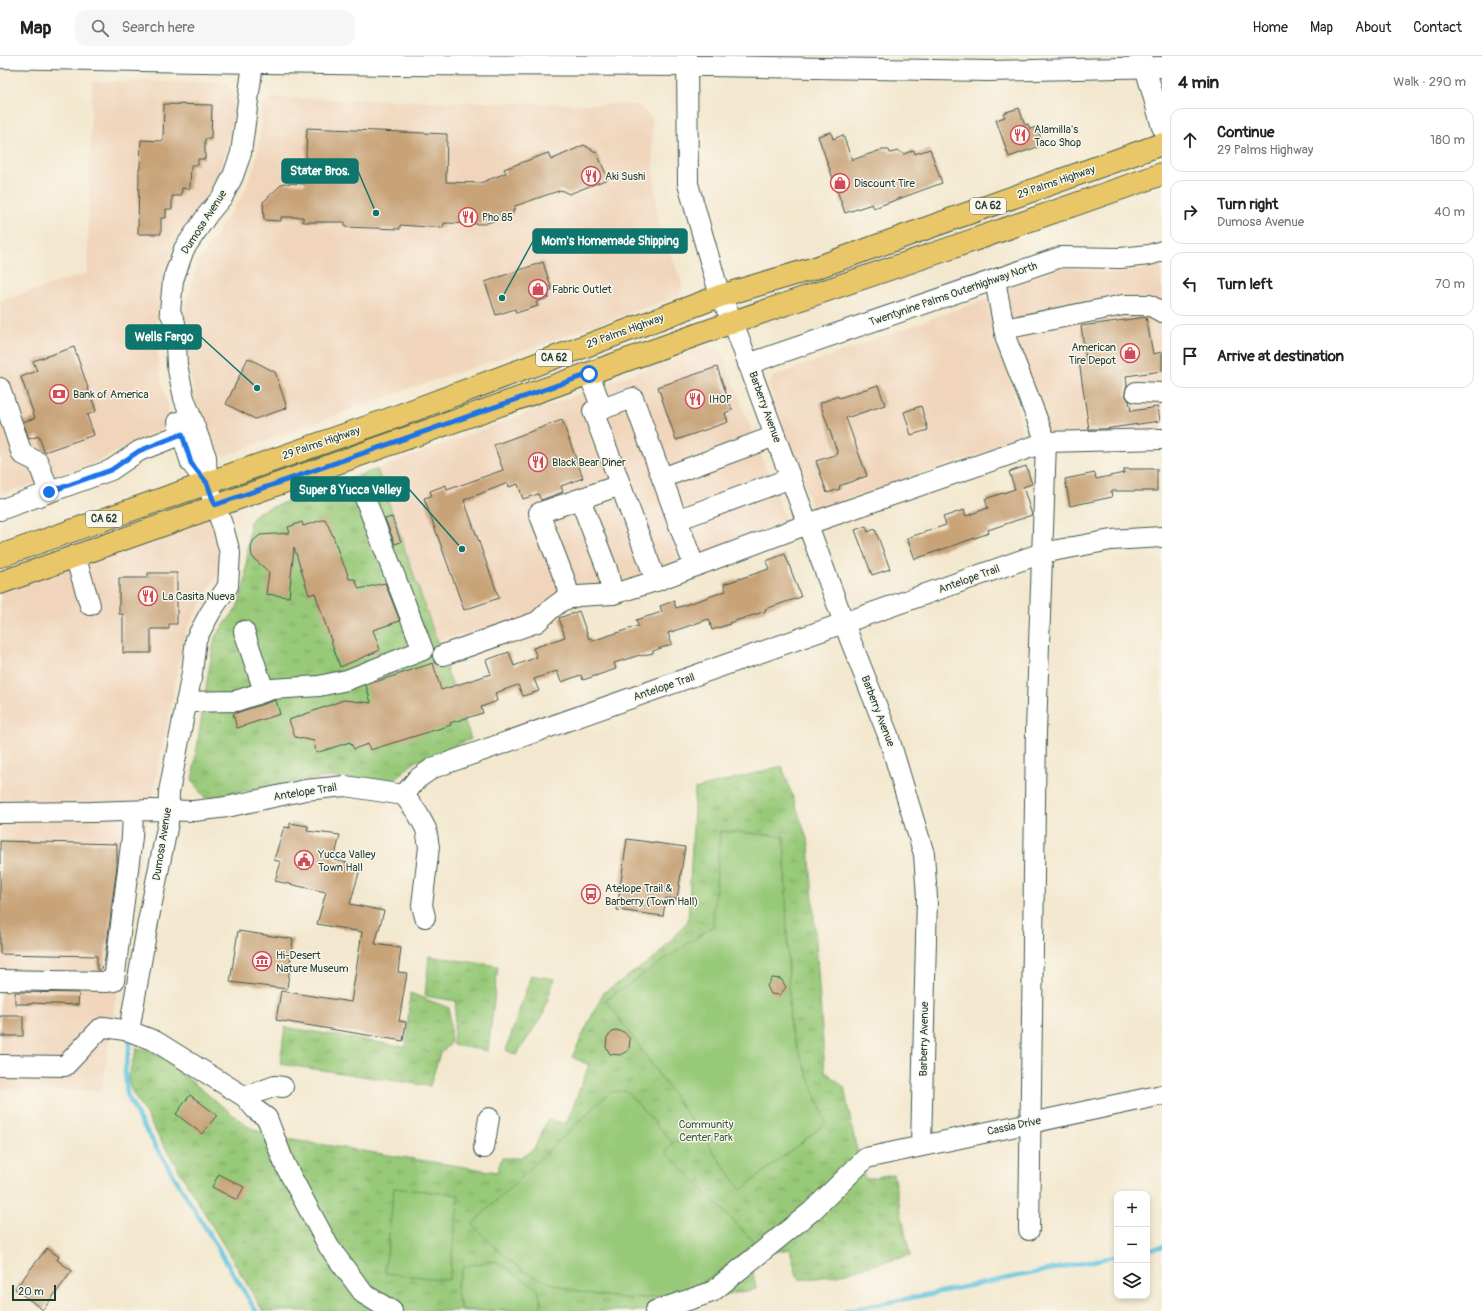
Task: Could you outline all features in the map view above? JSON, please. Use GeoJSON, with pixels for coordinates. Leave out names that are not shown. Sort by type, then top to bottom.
{"type":"FeatureCollection","features":[{"type":"Feature","properties":{"kind":"main road","name":"29 Palms Highway"},"geometry":{"type":"LineString","coordinates":[[0,556],[387,420],[720,296],[815,268],[1162,144]]}},
{"type":"Feature","properties":{"kind":"main road","name":"CA 62"},"geometry":{"type":"LineString","coordinates":[[0,583],[215,505],[733,322],[1162,174]]}},
{"type":"Feature","properties":{"kind":"street"},"geometry":{"type":"LineString","coordinates":[[0,58],[142,59],[253,62],[396,60],[1149,64],[1162,127]]}},
{"type":"Feature","properties":{"kind":"street","name":"Barberry Avenue"},"geometry":{"type":"LineString","coordinates":[[687,61],[688,184],[720,296],[733,322],[845,624],[888,735],[914,816],[924,854],[927,898],[922,1146]]}},
{"type":"Feature","properties":{"kind":"street","name":"Dumosa Avenue"},"geometry":{"type":"LineString","coordinates":[[129,1031],[148,922],[168,823],[169,792],[192,673],[196,639],[210,613],[228,586],[230,553],[207,483],[206,457],[184,398],[177,365],[175,323],[170,312],[173,280],[184,249],[208,214],[223,196],[233,176],[240,153],[253,62]]}},
{"type":"Feature","properties":{"kind":"street","name":"Twentynine Palms Outerhighway North"},"geometry":{"type":"LineString","coordinates":[[748,364],[1062,257],[1121,258],[1149,256],[1162,252]]}},
{"type":"Feature","properties":{"kind":"street"},"geometry":{"type":"LineString","coordinates":[[995,280],[1006,339],[1046,442],[1036,731],[1028,1230]]}},
{"type":"Feature","properties":{"kind":"street"},"geometry":{"type":"LineString","coordinates":[[1004,329],[1123,305],[1148,305],[1162,312]]}},
{"type":"Feature","properties":{"kind":"street","name":"Dumosa Avenue"},"geometry":{"type":"LineString","coordinates":[[170,312],[162,321],[162,344],[172,400],[191,463],[207,483]]}},
{"type":"Feature","properties":{"kind":"street"},"geometry":{"type":"LineString","coordinates":[[589,374],[602,409]]}},
{"type":"Feature","properties":{"kind":"street"},"geometry":{"type":"LineString","coordinates":[[0,388],[22,454],[38,462],[49,492]]}},
{"type":"Feature","properties":{"kind":"street"},"geometry":{"type":"LineString","coordinates":[[1136,392],[1162,393]]}},
{"type":"Feature","properties":{"kind":"street"},"geometry":{"type":"LineString","coordinates":[[656,581],[593,411],[633,398],[694,566]]}},
{"type":"Feature","properties":{"kind":"street"},"geometry":{"type":"LineString","coordinates":[[0,510],[111,470],[139,451],[182,434]]}},
{"type":"Feature","properties":{"kind":"street"},"geometry":{"type":"LineString","coordinates":[[662,478],[775,436]]}},
{"type":"Feature","properties":{"kind":"street"},"geometry":{"type":"LineString","coordinates":[[442,655],[537,622],[563,600],[578,596],[614,594],[656,581],[808,524],[1046,442],[1162,439]]}},
{"type":"Feature","properties":{"kind":"street"},"geometry":{"type":"LineString","coordinates":[[677,520],[791,478]]}},
{"type":"Feature","properties":{"kind":"street"},"geometry":{"type":"LineString","coordinates":[[570,598],[564,578],[539,513],[620,485]]}},
{"type":"Feature","properties":{"kind":"street"},"geometry":{"type":"LineString","coordinates":[[186,702],[236,701],[272,689],[319,686],[347,680],[423,650],[363,493]]}},
{"type":"Feature","properties":{"kind":"street"},"geometry":{"type":"LineString","coordinates":[[580,499],[607,569],[614,594]]}},
{"type":"Feature","properties":{"kind":"street","name":"Antelope Trail"},"geometry":{"type":"LineString","coordinates":[[0,813],[133,810],[194,811],[227,807],[305,790],[345,786],[404,795],[417,779],[433,768],[845,624],[1042,553],[1111,540],[1162,537]]}},
{"type":"Feature","properties":{"kind":"street"},"geometry":{"type":"LineString","coordinates":[[75,556],[90,605]]}},
{"type":"Feature","properties":{"kind":"street"},"geometry":{"type":"LineString","coordinates":[[244,631],[264,691]]}},
{"type":"Feature","properties":{"kind":"street"},"geometry":{"type":"LineString","coordinates":[[404,795],[418,814],[426,829],[428,847],[422,905],[425,917]]}},
{"type":"Feature","properties":{"kind":"street"},"geometry":{"type":"LineString","coordinates":[[0,980],[114,981],[132,837],[133,810]]}},
{"type":"Feature","properties":{"kind":"street"},"geometry":{"type":"LineString","coordinates":[[0,1065],[66,1066],[100,1029],[105,1027],[129,1031],[155,1041],[245,1097],[256,1110],[266,1118],[285,1165],[329,1247],[364,1294],[392,1311]]}},
{"type":"Feature","properties":{"kind":"street"},"geometry":{"type":"LineString","coordinates":[[245,1097],[275,1086],[283,1087]]}},
{"type":"Feature","properties":{"kind":"street","name":"Cassia Drive"},"geometry":{"type":"LineString","coordinates":[[655,1311],[712,1292],[812,1211],[866,1158],[1162,1095]]}},
{"type":"Feature","properties":{"kind":"street"},"geometry":{"type":"LineString","coordinates":[[484,1148],[489,1118]]}},
{"type":"Feature","properties":{"kind":"shaded area"},"geometry":{"type":"Polygon","coordinates":[[[133,81],[225,83],[235,94],[232,123],[219,177],[188,223],[172,252],[162,289],[157,321],[158,365],[168,408],[169,425],[89,466],[0,495],[0,301],[87,273],[92,82],[133,81]]]}},
{"type":"Feature","properties":{"kind":"shaded area"},"geometry":{"type":"Polygon","coordinates":[[[271,98],[638,105],[652,118],[652,147],[658,222],[683,285],[679,296],[505,357],[405,390],[224,456],[212,453],[200,425],[186,351],[186,306],[197,264],[244,193],[256,161],[261,130],[262,105],[271,98]]]}},
{"type":"Feature","properties":{"kind":"shaded area"},"geometry":{"type":"Polygon","coordinates":[[[1162,264],[1162,440],[1040,436],[1002,289],[1062,267],[1120,274],[1162,264]]]}},
{"type":"Feature","properties":{"kind":"shaded area"},"geometry":{"type":"Polygon","coordinates":[[[991,297],[1005,350],[1023,439],[814,511],[768,384],[775,376],[991,297]]]}},
{"type":"Feature","properties":{"kind":"shaded area"},"geometry":{"type":"Polygon","coordinates":[[[707,346],[722,353],[789,529],[527,619],[437,640],[377,469],[707,346]]]}},
{"type":"Feature","properties":{"kind":"shaded area"},"geometry":{"type":"Polygon","coordinates":[[[208,513],[221,548],[219,571],[186,630],[145,833],[114,1009],[102,1091],[0,1089],[0,588],[208,513]]]}},
{"type":"Feature","properties":{"kind":"green space"},"geometry":{"type":"Polygon","coordinates":[[[377,469],[471,739],[416,761],[392,781],[326,777],[205,798],[192,781],[207,681],[215,637],[237,608],[245,583],[250,522],[258,512],[377,469]]]}},
{"type":"Feature","properties":{"kind":"green space","name":"Community Center Park"},"geometry":{"type":"Polygon","coordinates":[[[782,766],[809,844],[825,1071],[844,1087],[855,1142],[865,1179],[893,1174],[910,1255],[838,1275],[798,1280],[790,1249],[750,1256],[756,1289],[648,1311],[263,1311],[131,1090],[128,1077],[137,1047],[156,1053],[247,1126],[273,1137],[497,1172],[502,1158],[519,1158],[534,1149],[548,1119],[566,1124],[589,1065],[572,1057],[603,993],[656,957],[688,921],[695,789],[782,766]]]}},
{"type":"Feature","properties":{"kind":"green space"},"geometry":{"type":"Polygon","coordinates":[[[720,831],[784,836],[790,1028],[826,1123],[741,1190],[606,1000],[713,926],[720,831]]]}},
{"type":"Feature","properties":{"kind":"green space"},"geometry":{"type":"Polygon","coordinates":[[[429,956],[498,966],[488,1051],[453,1045],[456,1001],[425,996],[429,956]]]}},
{"type":"Feature","properties":{"kind":"green space"},"geometry":{"type":"Polygon","coordinates":[[[531,975],[554,979],[543,1015],[516,1055],[506,1050],[531,975]]]}},
{"type":"Feature","properties":{"kind":"green space"},"geometry":{"type":"Polygon","coordinates":[[[410,993],[449,1008],[451,1043],[440,1053],[430,1086],[280,1064],[285,1027],[406,1047],[410,993]]]}},
{"type":"Feature","properties":{"kind":"green space"},"geometry":{"type":"Polygon","coordinates":[[[626,1091],[673,1143],[666,1152],[754,1242],[717,1273],[697,1285],[660,1296],[645,1298],[618,1298],[586,1293],[541,1279],[530,1274],[514,1263],[472,1224],[610,1092],[626,1091]]]}},
{"type":"Feature","properties":{"kind":"green space"},"geometry":{"type":"Polygon","coordinates":[[[394,1188],[459,1195],[449,1280],[385,1273],[394,1188]]]}},
{"type":"Feature","properties":{"kind":"green space"},"geometry":{"type":"Polygon","coordinates":[[[496,1261],[538,1289],[542,1304],[537,1311],[461,1310],[456,1286],[464,1266],[496,1261]]]}},
{"type":"Feature","properties":{"kind":"building"},"geometry":{"type":"Polygon","coordinates":[[[164,104],[212,105],[211,139],[205,139],[205,159],[198,159],[198,165],[191,165],[190,189],[182,188],[181,196],[172,196],[172,209],[166,209],[166,218],[161,218],[161,234],[138,234],[141,140],[163,141],[164,104]]]}},
{"type":"Feature","properties":{"kind":"building","name":"Alamilla's Taco Shop"},"geometry":{"type":"Polygon","coordinates":[[[1019,108],[1025,125],[1028,124],[1030,129],[1037,127],[1043,145],[1009,157],[996,120],[1005,117],[1003,113],[1019,108]]]}},
{"type":"Feature","properties":{"kind":"building"},"geometry":{"type":"Polygon","coordinates":[[[307,128],[447,134],[446,182],[480,183],[506,173],[504,169],[548,153],[551,160],[584,145],[597,153],[608,179],[569,194],[561,190],[515,206],[512,215],[484,224],[444,223],[443,228],[400,225],[400,229],[345,227],[345,222],[303,222],[303,217],[281,217],[281,221],[264,220],[263,202],[283,183],[305,184],[307,128]]]}},
{"type":"Feature","properties":{"kind":"building"},"geometry":{"type":"Polygon","coordinates":[[[831,132],[833,139],[843,135],[852,160],[881,150],[889,150],[890,153],[898,151],[904,154],[914,150],[915,154],[930,149],[942,183],[874,208],[872,204],[845,213],[818,136],[831,132]]]}},
{"type":"Feature","properties":{"kind":"building"},"geometry":{"type":"Polygon","coordinates":[[[543,262],[552,290],[547,292],[549,298],[536,302],[538,306],[516,313],[515,309],[496,315],[485,282],[543,262]]]}},
{"type":"Feature","properties":{"kind":"building"},"geometry":{"type":"Polygon","coordinates":[[[1146,317],[1153,354],[1162,352],[1162,371],[1126,376],[1127,385],[1125,392],[1131,411],[1158,407],[1160,421],[1104,429],[1089,429],[1079,361],[1086,360],[1081,326],[1146,317]]]}},
{"type":"Feature","properties":{"kind":"building","name":"Bank of America"},"geometry":{"type":"Polygon","coordinates":[[[74,347],[96,411],[87,415],[94,435],[44,452],[39,436],[29,439],[23,422],[35,418],[21,377],[37,371],[33,361],[74,347]]]}},
{"type":"Feature","properties":{"kind":"building"},"geometry":{"type":"Polygon","coordinates":[[[248,358],[275,372],[287,408],[255,419],[226,404],[248,358]]]}},
{"type":"Feature","properties":{"kind":"building","name":"IHOP"},"geometry":{"type":"Polygon","coordinates":[[[717,367],[732,410],[725,413],[728,422],[676,440],[658,387],[717,367]]]}},
{"type":"Feature","properties":{"kind":"building"},"geometry":{"type":"Polygon","coordinates":[[[878,385],[885,405],[846,418],[867,476],[839,486],[840,489],[827,493],[816,461],[838,454],[820,403],[838,396],[839,398],[878,385]]]}},
{"type":"Feature","properties":{"kind":"building"},"geometry":{"type":"Polygon","coordinates":[[[921,406],[928,430],[911,435],[904,412],[921,406]]]}},
{"type":"Feature","properties":{"kind":"building"},"geometry":{"type":"Polygon","coordinates":[[[562,420],[583,478],[561,486],[563,492],[541,500],[538,494],[523,499],[518,484],[509,487],[508,483],[464,500],[499,598],[464,610],[424,498],[432,496],[430,491],[446,485],[447,490],[503,470],[494,445],[562,420]]]}},
{"type":"Feature","properties":{"kind":"building"},"geometry":{"type":"Polygon","coordinates":[[[1026,466],[1032,484],[1023,487],[1032,515],[988,530],[989,533],[915,559],[907,538],[946,525],[943,517],[964,510],[966,516],[988,508],[985,499],[1015,489],[1009,472],[1026,466]]]}},
{"type":"Feature","properties":{"kind":"building"},"geometry":{"type":"Polygon","coordinates":[[[1124,469],[1157,469],[1157,491],[1111,491],[1112,497],[1070,506],[1065,479],[1095,473],[1096,479],[1124,473],[1124,469]]]}},
{"type":"Feature","properties":{"kind":"building"},"geometry":{"type":"Polygon","coordinates":[[[392,517],[401,542],[395,544],[385,519],[392,517]]]}},
{"type":"Feature","properties":{"kind":"building"},"geometry":{"type":"Polygon","coordinates":[[[325,519],[349,579],[355,579],[359,589],[385,583],[400,621],[373,630],[380,650],[340,667],[315,593],[309,595],[294,547],[289,597],[266,594],[269,572],[254,559],[251,549],[253,541],[260,535],[290,533],[288,527],[302,522],[303,526],[325,519]]]}},
{"type":"Feature","properties":{"kind":"building"},"geometry":{"type":"Polygon","coordinates":[[[866,526],[868,532],[875,529],[890,569],[872,575],[855,530],[866,526]]]}},
{"type":"Feature","properties":{"kind":"building"},"geometry":{"type":"Polygon","coordinates":[[[785,554],[801,597],[765,609],[766,611],[712,630],[709,619],[668,633],[672,644],[653,651],[653,653],[640,655],[614,663],[616,669],[583,680],[581,675],[561,682],[557,671],[534,679],[539,691],[523,696],[518,685],[495,693],[497,701],[481,707],[483,713],[450,723],[451,725],[370,750],[368,744],[354,749],[350,742],[316,753],[314,741],[295,737],[289,720],[344,700],[371,703],[366,685],[433,663],[441,690],[491,674],[486,660],[509,652],[514,666],[537,657],[533,648],[565,637],[559,618],[579,611],[589,639],[591,638],[592,641],[638,626],[636,620],[662,612],[660,606],[674,601],[676,608],[726,591],[724,584],[769,569],[766,561],[785,554]]]}},
{"type":"Feature","properties":{"kind":"building","name":"La Casita Nueva"},"geometry":{"type":"Polygon","coordinates":[[[148,573],[177,573],[177,624],[169,624],[169,629],[151,629],[151,653],[123,653],[123,614],[119,614],[119,578],[148,578],[148,573]]]}},
{"type":"Feature","properties":{"kind":"building"},"geometry":{"type":"Polygon","coordinates":[[[276,700],[280,714],[237,728],[233,714],[276,700]]]}},
{"type":"Feature","properties":{"kind":"building"},"geometry":{"type":"Polygon","coordinates":[[[290,823],[308,826],[307,831],[340,835],[334,860],[361,866],[350,904],[384,911],[375,944],[401,948],[398,972],[407,973],[399,1021],[406,1022],[403,1041],[276,1020],[281,991],[351,1002],[362,932],[317,924],[326,892],[275,881],[281,862],[274,860],[284,827],[290,828],[290,823]]]}},
{"type":"Feature","properties":{"kind":"building"},"geometry":{"type":"Polygon","coordinates":[[[627,839],[685,847],[677,899],[666,898],[663,916],[617,910],[627,839]]]}},
{"type":"Feature","properties":{"kind":"building"},"geometry":{"type":"Polygon","coordinates":[[[0,841],[117,844],[117,866],[104,966],[100,970],[97,970],[97,956],[0,954],[0,841]]]}},
{"type":"Feature","properties":{"kind":"building","name":"Hi-Desert Nature Museum"},"geometry":{"type":"Polygon","coordinates":[[[238,931],[293,939],[287,989],[230,982],[238,931]]]}},
{"type":"Feature","properties":{"kind":"building"},"geometry":{"type":"Polygon","coordinates":[[[772,978],[781,979],[786,987],[780,995],[771,994],[767,986],[772,978]]]}},
{"type":"Feature","properties":{"kind":"building"},"geometry":{"type":"Polygon","coordinates":[[[15,992],[79,993],[78,1005],[32,1003],[15,1004],[15,992]]]}},
{"type":"Feature","properties":{"kind":"building"},"geometry":{"type":"Polygon","coordinates":[[[0,1016],[23,1016],[23,1036],[0,1036],[0,1016]]]}},
{"type":"Feature","properties":{"kind":"building"},"geometry":{"type":"Polygon","coordinates":[[[615,1030],[624,1032],[630,1039],[629,1050],[620,1055],[610,1054],[606,1047],[607,1037],[615,1030]]]}},
{"type":"Feature","properties":{"kind":"building"},"geometry":{"type":"Polygon","coordinates":[[[190,1095],[217,1115],[202,1134],[176,1114],[190,1095]]]}},
{"type":"Feature","properties":{"kind":"building"},"geometry":{"type":"Polygon","coordinates":[[[219,1174],[244,1187],[237,1200],[212,1187],[219,1174]]]}},
{"type":"Feature","properties":{"kind":"building"},"geometry":{"type":"Polygon","coordinates":[[[47,1248],[59,1257],[57,1260],[72,1271],[43,1310],[15,1289],[47,1248]]]}},
{"type":"Feature","properties":{"kind":"waterway"},"geometry":{"type":"LineString","coordinates":[[130,1042],[125,1071],[127,1094],[138,1117],[256,1311]]}},
{"type":"Feature","properties":{"kind":"waterway"},"geometry":{"type":"LineString","coordinates":[[1150,1249],[1162,1247]]}},
{"type":"Feature","properties":{"kind":"waterway"},"geometry":{"type":"LineString","coordinates":[[846,1311],[1114,1257]]}},
{"type":"Feature","properties":{"kind":"place","name":"Alamilla's Taco Shop"},"geometry":{"type":"Point","coordinates":[1020,135]}},
{"type":"Feature","properties":{"kind":"place","name":"Aki Sushi"},"geometry":{"type":"Point","coordinates":[591,176]}},
{"type":"Feature","properties":{"kind":"place","name":"Discount Tire"},"geometry":{"type":"Point","coordinates":[840,183]}},
{"type":"Feature","properties":{"kind":"place","name":"Stater Bros."},"geometry":{"type":"Point","coordinates":[376,213]}},
{"type":"Feature","properties":{"kind":"place","name":"Pho 85"},"geometry":{"type":"Point","coordinates":[468,217]}},
{"type":"Feature","properties":{"kind":"place","name":"Fabric Outlet"},"geometry":{"type":"Point","coordinates":[538,289]}},
{"type":"Feature","properties":{"kind":"place","name":"Mom's Homemade Shipping"},"geometry":{"type":"Point","coordinates":[502,298]}},
{"type":"Feature","properties":{"kind":"place","name":"American Tire Depot"},"geometry":{"type":"Point","coordinates":[1130,353]}},
{"type":"Feature","properties":{"kind":"place","name":"Wells Fargo"},"geometry":{"type":"Point","coordinates":[257,388]}},
{"type":"Feature","properties":{"kind":"place","name":"Bank of America"},"geometry":{"type":"Point","coordinates":[59,394]}},
{"type":"Feature","properties":{"kind":"place","name":"IHOP"},"geometry":{"type":"Point","coordinates":[695,399]}},
{"type":"Feature","properties":{"kind":"place","name":"Black Bear Diner"},"geometry":{"type":"Point","coordinates":[538,462]}},
{"type":"Feature","properties":{"kind":"place","name":"Super 8 Yucca Valley"},"geometry":{"type":"Point","coordinates":[462,549]}},
{"type":"Feature","properties":{"kind":"place","name":"La Casita Nueva"},"geometry":{"type":"Point","coordinates":[148,596]}},
{"type":"Feature","properties":{"kind":"place","name":"Yucca Valley Town Hall"},"geometry":{"type":"Point","coordinates":[304,860]}},
{"type":"Feature","properties":{"kind":"place","name":"Atelope Trail & Barberry (Town Hall)"},"geometry":{"type":"Point","coordinates":[591,894]}},
{"type":"Feature","properties":{"kind":"place","name":"Hi-Desert Nature Museum"},"geometry":{"type":"Point","coordinates":[262,961]}},
{"type":"Feature","properties":{"kind":"route"},"geometry":{"type":"LineString","coordinates":[[49,492],[111,470],[139,451],[182,434],[191,463],[207,483],[215,505],[589,374]]}}]}
